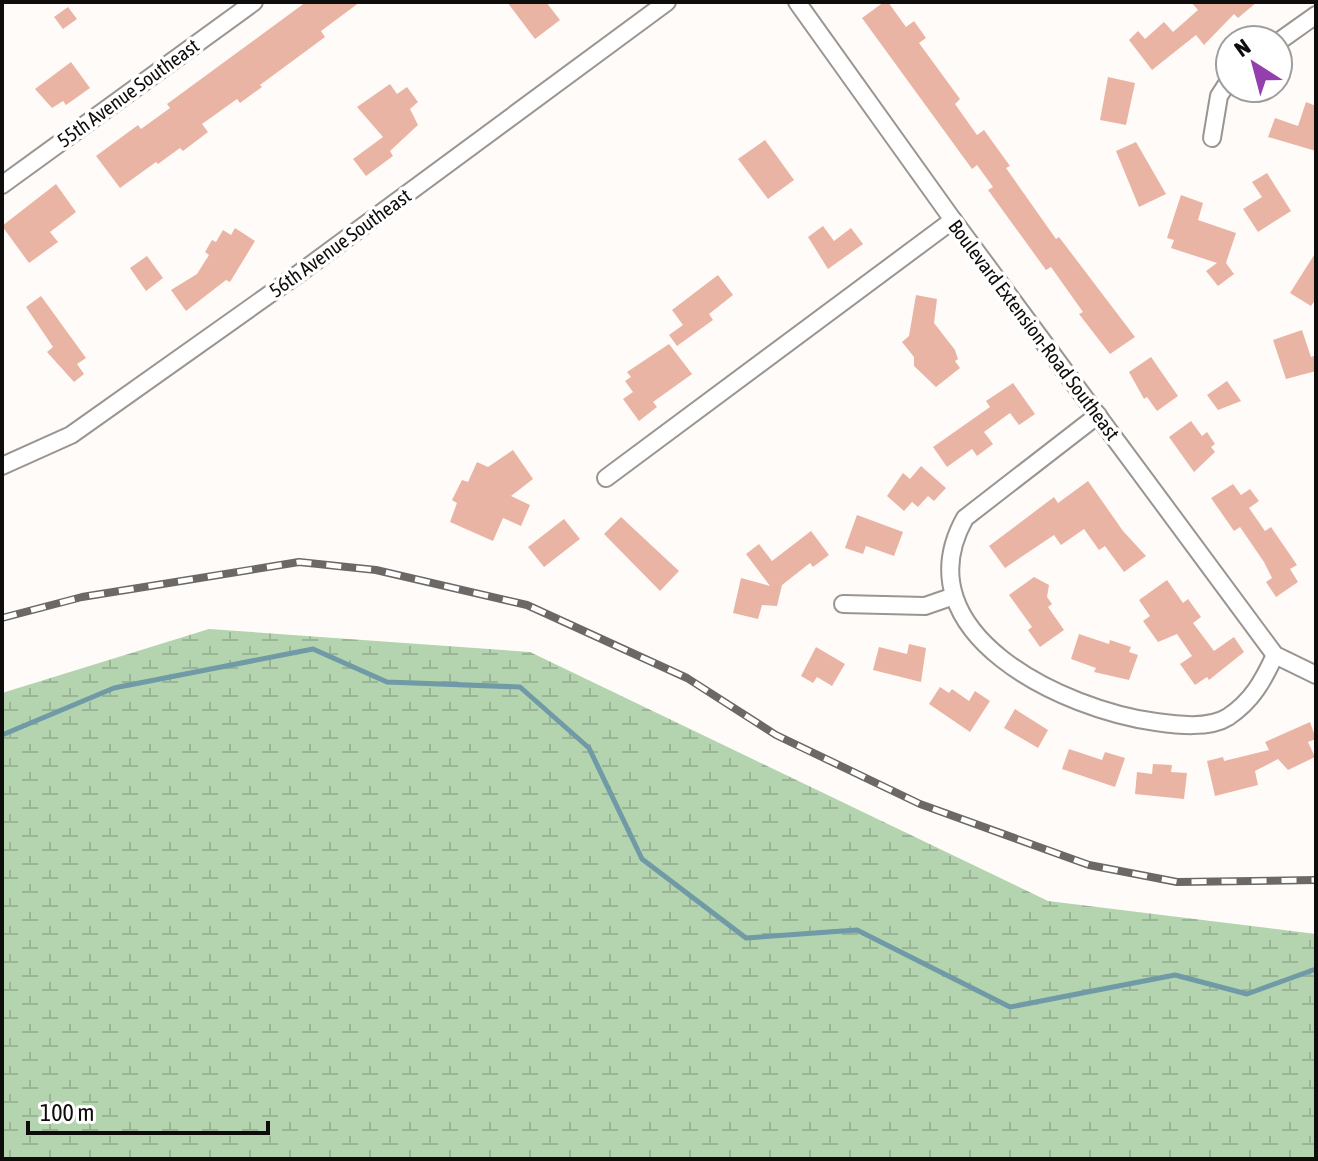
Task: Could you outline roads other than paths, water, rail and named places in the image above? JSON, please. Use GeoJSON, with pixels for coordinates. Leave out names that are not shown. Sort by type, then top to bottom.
{"type":"FeatureCollection","features":[{"type":"Feature","properties":{"kind":"street","name":"55th Avenue Southeast"},"geometry":{"type":"LineString","coordinates":[[2,185],[254,2]]}},
{"type":"Feature","properties":{"kind":"street","name":"56th Avenue Southeast"},"geometry":{"type":"LineString","coordinates":[[2,466],[14,464],[84,426],[667,2]]}},
{"type":"Feature","properties":{"kind":"street","name":"Boulevard Extension-Road Southeast"},"geometry":{"type":"LineString","coordinates":[[797,2],[953,220],[1275,655]]}},
{"type":"Feature","properties":{"kind":"street"},"geometry":{"type":"LineString","coordinates":[[1294,31],[1316,15]]}},
{"type":"Feature","properties":{"kind":"street"},"geometry":{"type":"LineString","coordinates":[[1212,138],[1218,104]]}},
{"type":"Feature","properties":{"kind":"street"},"geometry":{"type":"LineString","coordinates":[[606,478],[953,220]]}},
{"type":"Feature","properties":{"kind":"street"},"geometry":{"type":"LineString","coordinates":[[1098,415],[965,518],[956,535],[951,571],[954,596],[987,645],[1022,677],[1079,703],[1130,719],[1182,726],[1225,719],[1259,690],[1275,655],[1316,675]]}},
{"type":"Feature","properties":{"kind":"street"},"geometry":{"type":"LineString","coordinates":[[843,604],[925,606],[954,596]]}},
{"type":"Feature","properties":{"kind":"waterway"},"geometry":{"type":"LineString","coordinates":[[2,735],[114,688],[313,649],[387,682],[520,687],[589,748],[642,859],[746,938],[857,930],[1010,1007],[1175,975],[1247,994],[1316,969]]}},
{"type":"Feature","properties":{"kind":"railway"},"geometry":{"type":"LineString","coordinates":[[2,618],[82,597],[299,562],[376,570],[527,605],[687,678],[776,735],[920,804],[1089,865],[1177,882],[1316,880]]}}]}
